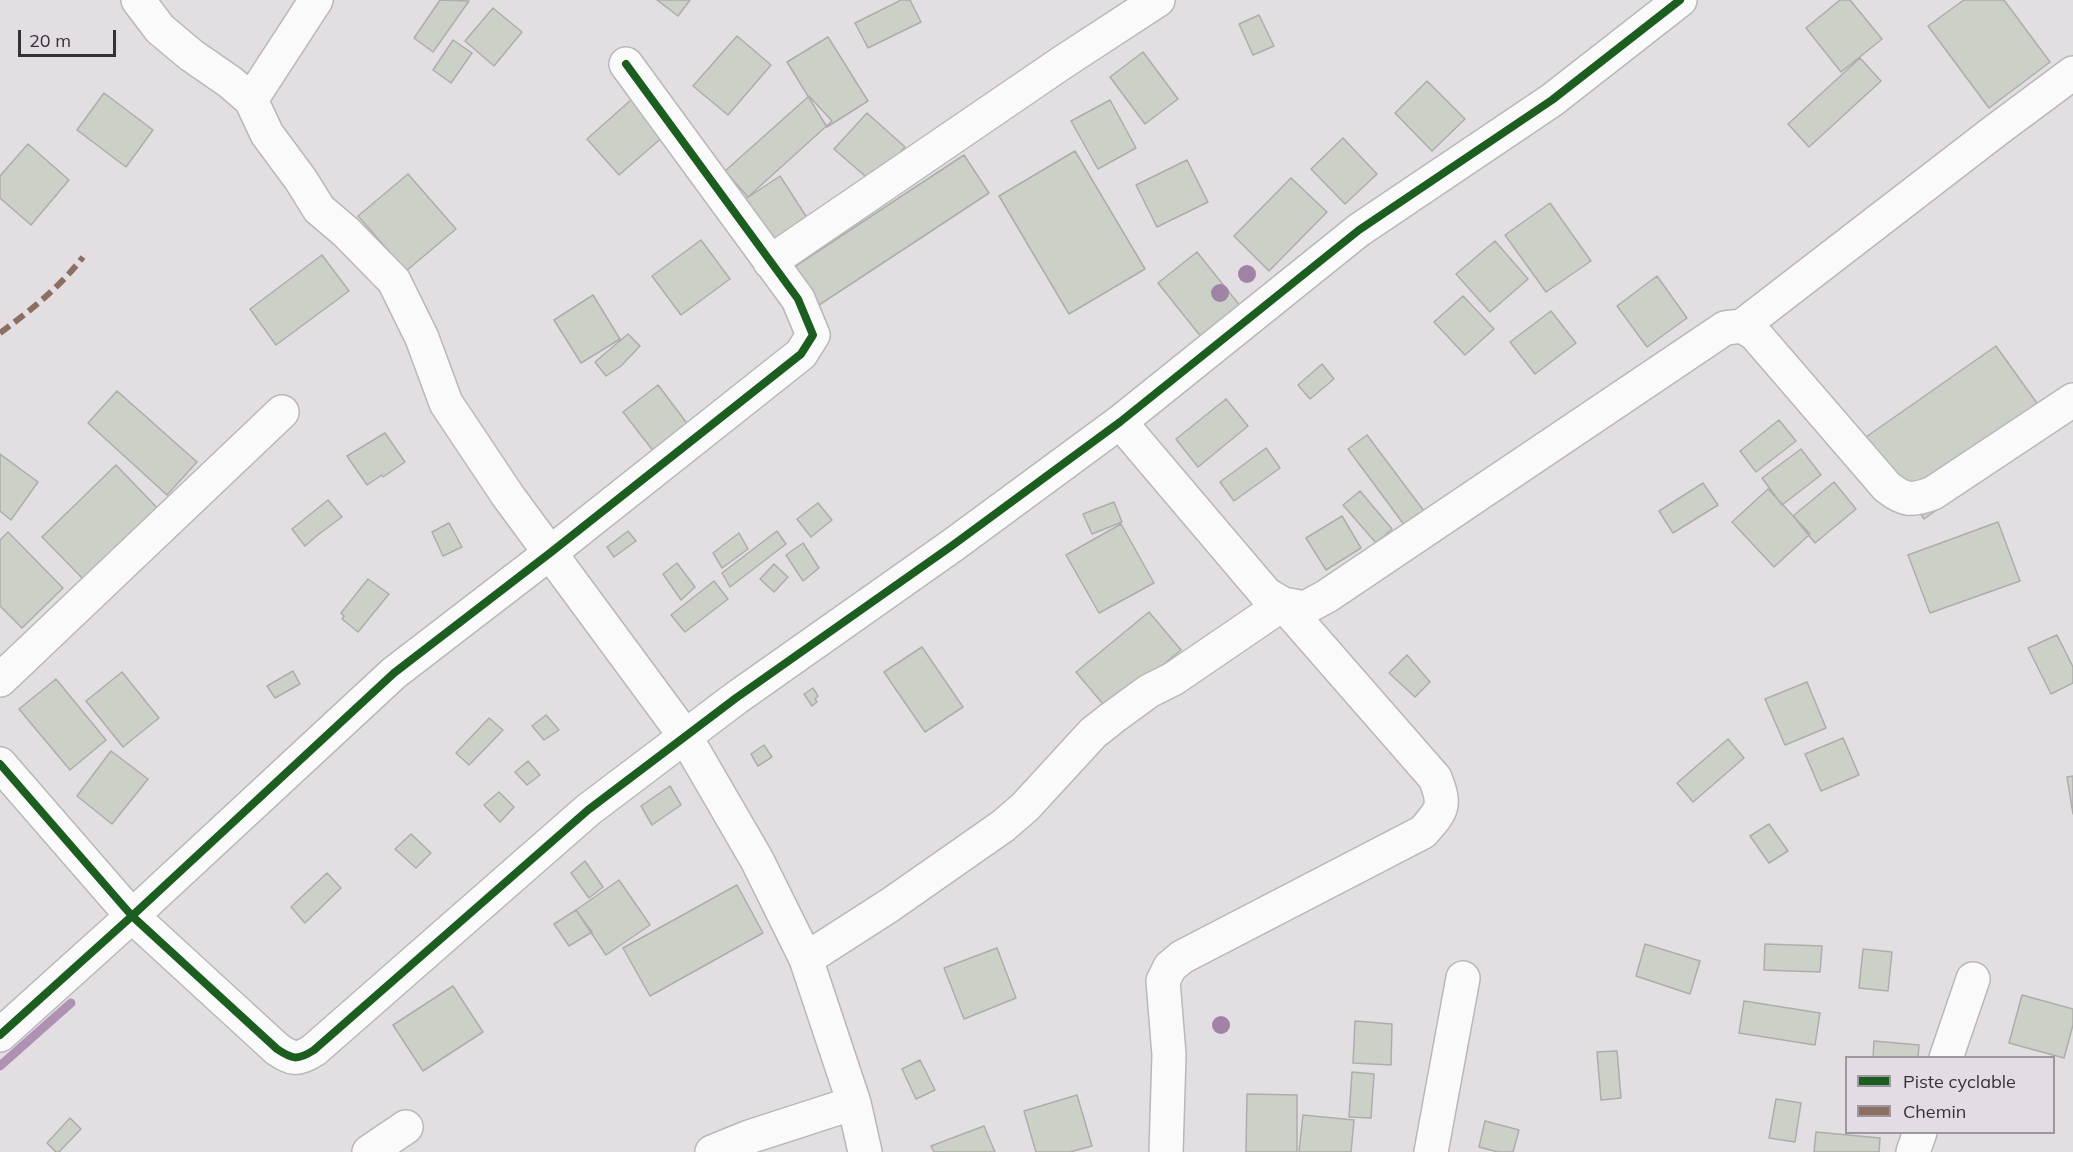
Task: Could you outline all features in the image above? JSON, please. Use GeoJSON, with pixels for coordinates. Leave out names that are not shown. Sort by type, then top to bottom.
{"type":"FeatureCollection","features":[{"type":"Feature","properties":{"kind":"street"},"geometry":{"type":"LineString","coordinates":[[138,0],[160,29],[251,100],[267,134],[319,209],[346,232],[394,281],[422,338],[446,402],[508,496],[685,736],[757,860],[806,958],[854,1103],[865,1152]]}},
{"type":"Feature","properties":{"kind":"street"},"geometry":{"type":"LineString","coordinates":[[251,100],[316,0]]}},
{"type":"Feature","properties":{"kind":"street"},"geometry":{"type":"LineString","coordinates":[[770,262],[1158,0]]}},
{"type":"Feature","properties":{"kind":"street"},"geometry":{"type":"LineString","coordinates":[[0,764],[132,916],[277,1049],[289,1057],[303,1057],[322,1043],[588,810],[736,698],[1120,422],[1359,230],[1552,100],[1680,0]]}},
{"type":"Feature","properties":{"kind":"street"},"geometry":{"type":"LineString","coordinates":[[0,1035],[394,673],[801,354],[813,335],[798,299],[627,64]]}},
{"type":"Feature","properties":{"kind":"street"},"geometry":{"type":"LineString","coordinates":[[806,958],[890,905],[1003,826],[1025,807],[1093,734],[1149,691],[1173,679],[1283,604],[1305,608],[1327,596],[1725,328],[1742,326],[2073,73]]}},
{"type":"Feature","properties":{"kind":"street"},"geometry":{"type":"LineString","coordinates":[[1742,326],[1755,334],[1887,487],[1900,497],[1916,499],[1933,493],[2073,400]]}},
{"type":"Feature","properties":{"kind":"street"},"geometry":{"type":"LineString","coordinates":[[0,680],[282,412]]}},
{"type":"Feature","properties":{"kind":"street"},"geometry":{"type":"LineString","coordinates":[[1120,422],[1266,594],[1283,604],[1435,778],[1442,797],[1439,813],[1423,832],[1182,957],[1170,967],[1163,981],[1169,1055],[1166,1152]]}},
{"type":"Feature","properties":{"kind":"street"},"geometry":{"type":"LineString","coordinates":[[1431,1152],[1464,978]]}},
{"type":"Feature","properties":{"kind":"street"},"geometry":{"type":"LineString","coordinates":[[1947,1056],[1974,979]]}},
{"type":"Feature","properties":{"kind":"street"},"geometry":{"type":"LineString","coordinates":[[712,1152],[749,1137],[854,1103]]}},
{"type":"Feature","properties":{"kind":"street"},"geometry":{"type":"LineString","coordinates":[[369,1152],[406,1127]]}},
{"type":"Feature","properties":{"kind":"street"},"geometry":{"type":"LineString","coordinates":[[1913,1152],[1919,1134]]}},
{"type":"Feature","properties":{"kind":"building"},"geometry":{"type":"Polygon","coordinates":[[[440,0],[469,1],[433,52],[414,38],[440,0]]]}},
{"type":"Feature","properties":{"kind":"building"},"geometry":{"type":"Polygon","coordinates":[[[657,0],[690,0],[678,16],[657,0]]]}},
{"type":"Feature","properties":{"kind":"building"},"geometry":{"type":"Polygon","coordinates":[[[901,0],[910,0],[921,22],[868,48],[855,23],[901,0]]]}},
{"type":"Feature","properties":{"kind":"building"},"geometry":{"type":"Polygon","coordinates":[[[1840,0],[1850,0],[1882,39],[1841,72],[1806,28],[1840,0]]]}},
{"type":"Feature","properties":{"kind":"building"},"geometry":{"type":"Polygon","coordinates":[[[1964,0],[2004,0],[2050,62],[1989,108],[1928,26],[1964,0]]]}},
{"type":"Feature","properties":{"kind":"building"},"geometry":{"type":"Polygon","coordinates":[[[493,8],[522,32],[494,66],[465,41],[493,8]]]}},
{"type":"Feature","properties":{"kind":"building"},"geometry":{"type":"Polygon","coordinates":[[[1259,15],[1274,46],[1253,55],[1239,24],[1259,15]]]}},
{"type":"Feature","properties":{"kind":"building"},"geometry":{"type":"Polygon","coordinates":[[[737,36],[771,65],[728,115],[693,86],[737,36]]]}},
{"type":"Feature","properties":{"kind":"building"},"geometry":{"type":"Polygon","coordinates":[[[828,37],[868,101],[827,127],[787,62],[828,37]]]}},
{"type":"Feature","properties":{"kind":"building"},"geometry":{"type":"Polygon","coordinates":[[[453,40],[472,53],[451,83],[433,70],[453,40]]]}},
{"type":"Feature","properties":{"kind":"building"},"geometry":{"type":"Polygon","coordinates":[[[1143,52],[1178,99],[1145,124],[1110,77],[1143,52]]]}},
{"type":"Feature","properties":{"kind":"building"},"geometry":{"type":"Polygon","coordinates":[[[1860,58],[1881,81],[1809,147],[1788,124],[1860,58]]]}},
{"type":"Feature","properties":{"kind":"building"},"geometry":{"type":"Polygon","coordinates":[[[1427,81],[1465,119],[1432,151],[1395,113],[1427,81]]]}},
{"type":"Feature","properties":{"kind":"building"},"geometry":{"type":"Polygon","coordinates":[[[104,93],[153,130],[126,167],[77,130],[104,93]]]}},
{"type":"Feature","properties":{"kind":"building"},"geometry":{"type":"Polygon","coordinates":[[[809,96],[832,121],[748,197],[725,171],[809,96]]]}},
{"type":"Feature","properties":{"kind":"building"},"geometry":{"type":"Polygon","coordinates":[[[632,99],[665,135],[619,175],[587,139],[632,99]]]}},
{"type":"Feature","properties":{"kind":"building"},"geometry":{"type":"Polygon","coordinates":[[[1110,100],[1136,148],[1098,169],[1071,121],[1110,100]]]}},
{"type":"Feature","properties":{"kind":"building"},"geometry":{"type":"Polygon","coordinates":[[[867,113],[905,147],[873,183],[834,149],[867,113]]]}},
{"type":"Feature","properties":{"kind":"building"},"geometry":{"type":"Polygon","coordinates":[[[1343,138],[1377,174],[1345,204],[1311,169],[1343,138]]]}},
{"type":"Feature","properties":{"kind":"building"},"geometry":{"type":"Polygon","coordinates":[[[28,144],[69,180],[31,225],[0,198],[0,176],[28,144]]]}},
{"type":"Feature","properties":{"kind":"building"},"geometry":{"type":"Polygon","coordinates":[[[1075,151],[1145,269],[1069,314],[999,196],[1075,151]]]}},
{"type":"Feature","properties":{"kind":"building"},"geometry":{"type":"Polygon","coordinates":[[[964,155],[989,193],[816,307],[791,269],[964,155]]]}},
{"type":"Feature","properties":{"kind":"building"},"geometry":{"type":"Polygon","coordinates":[[[1187,160],[1208,202],[1157,227],[1136,185],[1187,160]]]}},
{"type":"Feature","properties":{"kind":"building"},"geometry":{"type":"Polygon","coordinates":[[[408,174],[456,229],[406,271],[358,216],[408,174]]]}},
{"type":"Feature","properties":{"kind":"building"},"geometry":{"type":"Polygon","coordinates":[[[780,176],[815,230],[775,256],[741,202],[780,176]]]}},
{"type":"Feature","properties":{"kind":"building"},"geometry":{"type":"Polygon","coordinates":[[[1291,178],[1327,212],[1269,271],[1234,236],[1291,178]]]}},
{"type":"Feature","properties":{"kind":"building"},"geometry":{"type":"Polygon","coordinates":[[[1550,203],[1591,261],[1546,292],[1505,235],[1550,203]]]}},
{"type":"Feature","properties":{"kind":"building"},"geometry":{"type":"Polygon","coordinates":[[[701,240],[730,279],[681,315],[652,276],[701,240]]]}},
{"type":"Feature","properties":{"kind":"building"},"geometry":{"type":"Polygon","coordinates":[[[1495,241],[1528,279],[1490,312],[1456,274],[1495,241]]]}},
{"type":"Feature","properties":{"kind":"building"},"geometry":{"type":"Polygon","coordinates":[[[1197,252],[1249,317],[1210,348],[1158,283],[1197,252]]]}},
{"type":"Feature","properties":{"kind":"building"},"geometry":{"type":"Polygon","coordinates":[[[322,255],[349,291],[276,345],[250,309],[322,255]]]}},
{"type":"Feature","properties":{"kind":"building"},"geometry":{"type":"Polygon","coordinates":[[[1657,276],[1687,318],[1647,347],[1617,306],[1657,276]]]}},
{"type":"Feature","properties":{"kind":"building"},"geometry":{"type":"Polygon","coordinates":[[[593,295],[620,339],[581,363],[554,320],[593,295]]]}},
{"type":"Feature","properties":{"kind":"building"},"geometry":{"type":"Polygon","coordinates":[[[1463,296],[1494,329],[1465,355],[1434,322],[1463,296]]]}},
{"type":"Feature","properties":{"kind":"building"},"geometry":{"type":"Polygon","coordinates":[[[1551,311],[1576,343],[1535,374],[1510,342],[1551,311]]]}},
{"type":"Feature","properties":{"kind":"building"},"geometry":{"type":"Polygon","coordinates":[[[628,334],[640,346],[621,366],[606,376],[595,362],[628,334]]]}},
{"type":"Feature","properties":{"kind":"building"},"geometry":{"type":"Polygon","coordinates":[[[1996,346],[2054,427],[1924,519],[1866,437],[1996,346]]]}},
{"type":"Feature","properties":{"kind":"building"},"geometry":{"type":"Polygon","coordinates":[[[1322,364],[1334,379],[1310,399],[1298,385],[1322,364]]]}},
{"type":"Feature","properties":{"kind":"building"},"geometry":{"type":"Polygon","coordinates":[[[658,385],[689,426],[654,452],[623,412],[658,385]]]}},
{"type":"Feature","properties":{"kind":"building"},"geometry":{"type":"Polygon","coordinates":[[[117,391],[197,462],[167,495],[88,423],[117,391]]]}},
{"type":"Feature","properties":{"kind":"building"},"geometry":{"type":"Polygon","coordinates":[[[1226,399],[1248,426],[1198,467],[1176,439],[1226,399]]]}},
{"type":"Feature","properties":{"kind":"building"},"geometry":{"type":"Polygon","coordinates":[[[1779,420],[1796,441],[1756,472],[1740,451],[1779,420]]]}},
{"type":"Feature","properties":{"kind":"building"},"geometry":{"type":"Polygon","coordinates":[[[385,433],[405,462],[367,485],[347,456],[385,433]]]}},
{"type":"Feature","properties":{"kind":"building"},"geometry":{"type":"Polygon","coordinates":[[[1367,435],[1427,515],[1408,530],[1348,449],[1367,435]]]}},
{"type":"Feature","properties":{"kind":"building"},"geometry":{"type":"Polygon","coordinates":[[[1266,448],[1280,468],[1234,501],[1220,482],[1266,448]]]}},
{"type":"Feature","properties":{"kind":"building"},"geometry":{"type":"Polygon","coordinates":[[[1801,449],[1821,475],[1782,505],[1762,478],[1801,449]]]}},
{"type":"Feature","properties":{"kind":"building"},"geometry":{"type":"Polygon","coordinates":[[[0,454],[38,482],[11,520],[0,511],[0,454]]]}},
{"type":"Feature","properties":{"kind":"building"},"geometry":{"type":"Polygon","coordinates":[[[116,465],[164,515],[90,586],[42,537],[116,465]]]}},
{"type":"Feature","properties":{"kind":"building"},"geometry":{"type":"Polygon","coordinates":[[[1834,482],[1856,509],[1815,543],[1793,516],[1834,482]]]}},
{"type":"Feature","properties":{"kind":"building"},"geometry":{"type":"Polygon","coordinates":[[[1703,483],[1718,505],[1673,533],[1659,511],[1703,483]]]}},
{"type":"Feature","properties":{"kind":"building"},"geometry":{"type":"Polygon","coordinates":[[[1768,489],[1810,534],[1774,567],[1732,522],[1768,489]]]}},
{"type":"Feature","properties":{"kind":"building"},"geometry":{"type":"Polygon","coordinates":[[[1360,491],[1392,529],[1376,543],[1343,505],[1360,491]]]}},
{"type":"Feature","properties":{"kind":"building"},"geometry":{"type":"Polygon","coordinates":[[[328,500],[342,517],[305,546],[292,529],[328,500]]]}},
{"type":"Feature","properties":{"kind":"building"},"geometry":{"type":"Polygon","coordinates":[[[1114,502],[1122,522],[1092,534],[1083,514],[1114,502]]]}},
{"type":"Feature","properties":{"kind":"building"},"geometry":{"type":"Polygon","coordinates":[[[818,503],[832,520],[811,537],[797,519],[818,503]]]}},
{"type":"Feature","properties":{"kind":"building"},"geometry":{"type":"Polygon","coordinates":[[[1342,516],[1361,548],[1326,570],[1306,538],[1342,516]]]}},
{"type":"Feature","properties":{"kind":"building"},"geometry":{"type":"Polygon","coordinates":[[[1998,522],[2020,581],[1930,613],[1908,555],[1998,522]]]}},
{"type":"Feature","properties":{"kind":"building"},"geometry":{"type":"Polygon","coordinates":[[[449,523],[462,547],[443,556],[432,532],[449,523]]]}},
{"type":"Feature","properties":{"kind":"building"},"geometry":{"type":"Polygon","coordinates":[[[1121,524],[1154,583],[1099,613],[1066,555],[1121,524]]]}},
{"type":"Feature","properties":{"kind":"building"},"geometry":{"type":"Polygon","coordinates":[[[628,531],[636,541],[614,557],[607,547],[628,531]]]}},
{"type":"Feature","properties":{"kind":"building"},"geometry":{"type":"Polygon","coordinates":[[[777,531],[786,544],[730,587],[722,573],[777,531]]]}},
{"type":"Feature","properties":{"kind":"building"},"geometry":{"type":"Polygon","coordinates":[[[8,532],[63,588],[22,628],[0,606],[0,540],[8,532]]]}},
{"type":"Feature","properties":{"kind":"building"},"geometry":{"type":"Polygon","coordinates":[[[739,533],[748,549],[722,568],[713,553],[739,533]]]}},
{"type":"Feature","properties":{"kind":"building"},"geometry":{"type":"Polygon","coordinates":[[[803,543],[819,568],[803,581],[786,555],[803,543]]]}},
{"type":"Feature","properties":{"kind":"building"},"geometry":{"type":"Polygon","coordinates":[[[677,563],[695,587],[681,600],[663,574],[677,563]]]}},
{"type":"Feature","properties":{"kind":"building"},"geometry":{"type":"Polygon","coordinates":[[[774,564],[788,577],[774,592],[760,579],[774,564]]]}},
{"type":"Feature","properties":{"kind":"building"},"geometry":{"type":"Polygon","coordinates":[[[368,579],[389,594],[358,632],[342,619],[344,616],[341,613],[368,579]]]}},
{"type":"Feature","properties":{"kind":"building"},"geometry":{"type":"Polygon","coordinates":[[[714,581],[728,599],[685,632],[671,615],[714,581]]]}},
{"type":"Feature","properties":{"kind":"building"},"geometry":{"type":"Polygon","coordinates":[[[1149,612],[1181,650],[1108,710],[1076,672],[1149,612]]]}},
{"type":"Feature","properties":{"kind":"building"},"geometry":{"type":"Polygon","coordinates":[[[2057,635],[2073,667],[2073,683],[2051,694],[2028,648],[2057,635]]]}},
{"type":"Feature","properties":{"kind":"building"},"geometry":{"type":"Polygon","coordinates":[[[922,647],[963,707],[925,732],[884,672],[922,647]]]}},
{"type":"Feature","properties":{"kind":"building"},"geometry":{"type":"Polygon","coordinates":[[[1407,655],[1430,682],[1415,697],[1389,673],[1407,655]]]}},
{"type":"Feature","properties":{"kind":"building"},"geometry":{"type":"Polygon","coordinates":[[[293,671],[300,684],[275,698],[267,686],[293,671]]]}},
{"type":"Feature","properties":{"kind":"building"},"geometry":{"type":"Polygon","coordinates":[[[122,672],[159,718],[123,747],[86,701],[122,672]]]}},
{"type":"Feature","properties":{"kind":"building"},"geometry":{"type":"Polygon","coordinates":[[[56,679],[106,740],[70,770],[19,709],[56,679]]]}},
{"type":"Feature","properties":{"kind":"building"},"geometry":{"type":"Polygon","coordinates":[[[1807,682],[1826,728],[1785,745],[1765,699],[1807,682]]]}},
{"type":"Feature","properties":{"kind":"building"},"geometry":{"type":"Polygon","coordinates":[[[813,688],[818,696],[815,699],[817,702],[812,706],[804,694],[813,688]]]}},
{"type":"Feature","properties":{"kind":"building"},"geometry":{"type":"Polygon","coordinates":[[[546,715],[559,730],[544,740],[532,726],[546,715]]]}},
{"type":"Feature","properties":{"kind":"building"},"geometry":{"type":"Polygon","coordinates":[[[489,718],[503,730],[469,765],[456,753],[489,718]]]}},
{"type":"Feature","properties":{"kind":"building"},"geometry":{"type":"Polygon","coordinates":[[[1843,738],[1859,775],[1821,791],[1805,754],[1843,738]]]}},
{"type":"Feature","properties":{"kind":"building"},"geometry":{"type":"Polygon","coordinates":[[[1728,739],[1744,758],[1693,802],[1677,783],[1728,739]]]}},
{"type":"Feature","properties":{"kind":"building"},"geometry":{"type":"Polygon","coordinates":[[[764,745],[772,757],[758,766],[751,754],[764,745]]]}},
{"type":"Feature","properties":{"kind":"building"},"geometry":{"type":"Polygon","coordinates":[[[111,751],[148,779],[112,824],[77,796],[111,751]]]}},
{"type":"Feature","properties":{"kind":"building"},"geometry":{"type":"Polygon","coordinates":[[[528,761],[540,775],[527,785],[515,772],[528,761]]]}},
{"type":"Feature","properties":{"kind":"building"},"geometry":{"type":"Polygon","coordinates":[[[2073,776],[2073,814],[2067,777],[2073,776]]]}},
{"type":"Feature","properties":{"kind":"building"},"geometry":{"type":"Polygon","coordinates":[[[670,786],[681,805],[652,825],[641,806],[670,786]]]}},
{"type":"Feature","properties":{"kind":"building"},"geometry":{"type":"Polygon","coordinates":[[[499,792],[514,807],[500,822],[484,805],[499,792]]]}},
{"type":"Feature","properties":{"kind":"building"},"geometry":{"type":"Polygon","coordinates":[[[1769,824],[1788,851],[1769,863],[1750,836],[1769,824]]]}},
{"type":"Feature","properties":{"kind":"building"},"geometry":{"type":"Polygon","coordinates":[[[411,834],[431,853],[416,868],[395,849],[411,834]]]}},
{"type":"Feature","properties":{"kind":"building"},"geometry":{"type":"Polygon","coordinates":[[[585,861],[603,887],[589,898],[571,873],[585,861]]]}},
{"type":"Feature","properties":{"kind":"building"},"geometry":{"type":"Polygon","coordinates":[[[327,873],[341,888],[305,923],[291,907],[327,873]]]}},
{"type":"Feature","properties":{"kind":"building"},"geometry":{"type":"Polygon","coordinates":[[[619,880],[650,925],[606,955],[576,910],[619,880]]]}},
{"type":"Feature","properties":{"kind":"building"},"geometry":{"type":"Polygon","coordinates":[[[737,885],[763,933],[650,996],[623,948],[737,885]]]}},
{"type":"Feature","properties":{"kind":"building"},"geometry":{"type":"Polygon","coordinates":[[[576,910],[592,932],[569,946],[554,924],[576,910]]]}},
{"type":"Feature","properties":{"kind":"building"},"geometry":{"type":"Polygon","coordinates":[[[1645,944],[1700,961],[1690,994],[1636,976],[1645,944]]]}},
{"type":"Feature","properties":{"kind":"building"},"geometry":{"type":"Polygon","coordinates":[[[1765,944],[1822,946],[1820,972],[1764,970],[1765,944]]]}},
{"type":"Feature","properties":{"kind":"building"},"geometry":{"type":"Polygon","coordinates":[[[997,948],[1016,998],[964,1019],[944,968],[997,948]]]}},
{"type":"Feature","properties":{"kind":"building"},"geometry":{"type":"Polygon","coordinates":[[[1863,949],[1892,952],[1888,991],[1859,988],[1863,949]]]}},
{"type":"Feature","properties":{"kind":"building"},"geometry":{"type":"Polygon","coordinates":[[[453,986],[483,1032],[423,1071],[393,1025],[453,986]]]}},
{"type":"Feature","properties":{"kind":"building"},"geometry":{"type":"Polygon","coordinates":[[[2022,995],[2073,1009],[2073,1025],[2064,1058],[2009,1043],[2022,995]]]}},
{"type":"Feature","properties":{"kind":"building"},"geometry":{"type":"Polygon","coordinates":[[[1744,1001],[1820,1013],[1815,1045],[1739,1033],[1744,1001]]]}},
{"type":"Feature","properties":{"kind":"building"},"geometry":{"type":"Polygon","coordinates":[[[1355,1021],[1392,1024],[1391,1065],[1353,1063],[1355,1021]]]}},
{"type":"Feature","properties":{"kind":"building"},"geometry":{"type":"Polygon","coordinates":[[[1874,1041],[1919,1045],[1918,1056],[1873,1056],[1874,1041]]]}},
{"type":"Feature","properties":{"kind":"building"},"geometry":{"type":"Polygon","coordinates":[[[1617,1051],[1621,1098],[1601,1100],[1597,1052],[1617,1051]]]}},
{"type":"Feature","properties":{"kind":"building"},"geometry":{"type":"Polygon","coordinates":[[[920,1060],[935,1090],[916,1099],[902,1069],[920,1060]]]}},
{"type":"Feature","properties":{"kind":"building"},"geometry":{"type":"Polygon","coordinates":[[[1352,1072],[1374,1074],[1371,1118],[1349,1117],[1352,1072]]]}},
{"type":"Feature","properties":{"kind":"building"},"geometry":{"type":"Polygon","coordinates":[[[1247,1094],[1297,1095],[1297,1152],[1246,1152],[1247,1094]]]}},
{"type":"Feature","properties":{"kind":"building"},"geometry":{"type":"Polygon","coordinates":[[[1077,1095],[1092,1146],[1070,1152],[1036,1152],[1024,1111],[1077,1095]]]}},
{"type":"Feature","properties":{"kind":"building"},"geometry":{"type":"Polygon","coordinates":[[[1776,1099],[1801,1103],[1795,1142],[1769,1138],[1776,1099]]]}},
{"type":"Feature","properties":{"kind":"building"},"geometry":{"type":"Polygon","coordinates":[[[1303,1115],[1354,1120],[1351,1152],[1299,1152],[1303,1115]]]}},
{"type":"Feature","properties":{"kind":"building"},"geometry":{"type":"Polygon","coordinates":[[[70,1118],[81,1129],[59,1152],[56,1152],[47,1143],[70,1118]]]}},
{"type":"Feature","properties":{"kind":"building"},"geometry":{"type":"Polygon","coordinates":[[[1485,1121],[1519,1130],[1513,1152],[1498,1152],[1479,1147],[1485,1121]]]}},
{"type":"Feature","properties":{"kind":"building"},"geometry":{"type":"Polygon","coordinates":[[[984,1126],[995,1152],[934,1152],[931,1146],[984,1126]]]}},
{"type":"Feature","properties":{"kind":"building"},"geometry":{"type":"Polygon","coordinates":[[[1816,1132],[1880,1138],[1879,1152],[1814,1152],[1816,1132]]]}},
{"type":"Feature","properties":{"kind":"waterway"},"geometry":{"type":"LineString","coordinates":[[0,1066],[71,1003]]}},
{"type":"Feature","properties":{"kind":"marked path"},"geometry":{"type":"LineString","coordinates":[[0,333],[44,298],[83,257]]}},
{"type":"Feature","properties":{"kind":"cycle path"},"geometry":{"type":"LineString","coordinates":[[0,764],[132,916],[277,1049],[291,1057],[303,1056],[314,1050],[588,810],[736,698],[953,545],[1120,422],[1359,230],[1552,100],[1680,0]]}},
{"type":"Feature","properties":{"kind":"cycle path"},"geometry":{"type":"LineString","coordinates":[[0,1035],[394,673],[801,354],[813,335],[798,299],[626,64]]}}]}
